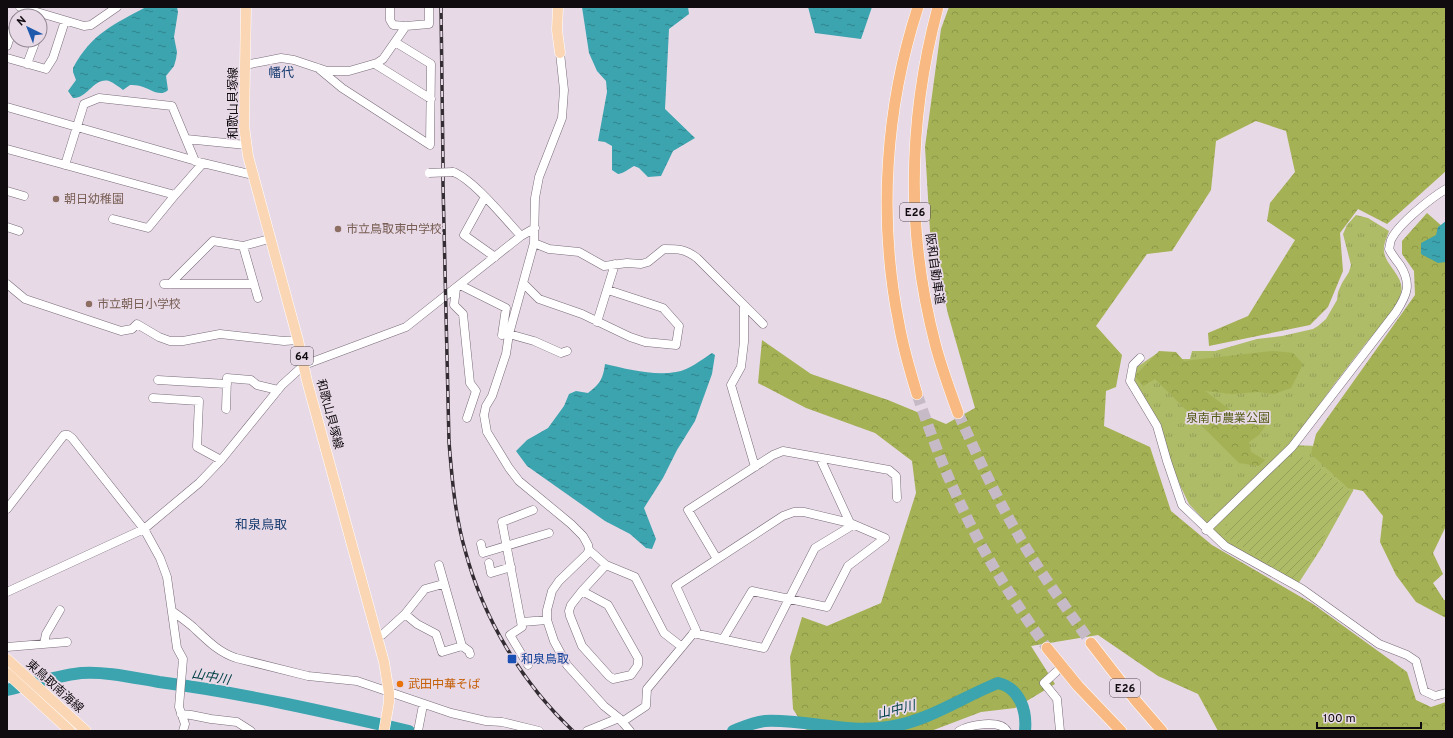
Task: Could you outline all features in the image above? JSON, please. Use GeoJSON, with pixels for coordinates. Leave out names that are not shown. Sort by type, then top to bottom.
{"type":"FeatureCollection","features":[{"type":"Feature","properties":{"kind":"highway","name":"E26"},"geometry":{"type":"LineString","coordinates":[[917,394],[898,323],[889,248],[887,198],[892,126],[899,81],[906,48],[918,7]]}},
{"type":"Feature","properties":{"kind":"highway","name":"阪和自動車道"},"geometry":{"type":"LineString","coordinates":[[938,7],[930,35],[922,81],[914,156],[914,200],[916,238],[928,314],[936,347],[958,413]]}},
{"type":"Feature","properties":{"kind":"highway","name":"E26"},"geometry":{"type":"LineString","coordinates":[[1091,643],[1131,696],[1162,731]]}},
{"type":"Feature","properties":{"kind":"highway","name":"E26"},"geometry":{"type":"LineString","coordinates":[[1047,648],[1078,686],[1121,731]]}},
{"type":"Feature","properties":{"kind":"main road","name":"和歌山貝塚線"},"geometry":{"type":"LineString","coordinates":[[246,7],[244,126],[246,145],[269,239],[298,340],[384,662],[389,698],[384,731]]}},
{"type":"Feature","properties":{"kind":"main road"},"geometry":{"type":"LineString","coordinates":[[558,7],[557,30],[560,53]]}},
{"type":"Feature","properties":{"kind":"main road","name":"東鳥取南海線"},"geometry":{"type":"LineString","coordinates":[[7,659],[86,731]]}},
{"type":"Feature","properties":{"kind":"main road","name":"東鳥取南海線"},"geometry":{"type":"LineString","coordinates":[[7,673],[70,731]]}},
{"type":"Feature","properties":{"kind":"street"},"geometry":{"type":"LineString","coordinates":[[20,7],[84,26],[91,25],[117,7]]}},
{"type":"Feature","properties":{"kind":"street"},"geometry":{"type":"LineString","coordinates":[[390,7],[390,20],[393,25],[406,26],[429,24],[429,7]]}},
{"type":"Feature","properties":{"kind":"street"},"geometry":{"type":"LineString","coordinates":[[7,58],[46,69],[53,58],[65,21]]}},
{"type":"Feature","properties":{"kind":"street"},"geometry":{"type":"LineString","coordinates":[[245,65],[281,58],[294,60],[327,71],[349,71],[375,64],[383,59],[406,26]]}},
{"type":"Feature","properties":{"kind":"street"},"geometry":{"type":"LineString","coordinates":[[318,68],[342,88],[430,145],[431,64],[395,42]]}},
{"type":"Feature","properties":{"kind":"street"},"geometry":{"type":"LineString","coordinates":[[28,64],[33,48]]}},
{"type":"Feature","properties":{"kind":"street"},"geometry":{"type":"LineString","coordinates":[[506,334],[524,284],[534,243],[537,186],[562,118],[564,90],[560,53]]}},
{"type":"Feature","properties":{"kind":"street"},"geometry":{"type":"LineString","coordinates":[[375,64],[431,99]]}},
{"type":"Feature","properties":{"kind":"street"},"geometry":{"type":"LineString","coordinates":[[65,165],[84,104],[99,98],[172,106],[186,139],[199,162]]}},
{"type":"Feature","properties":{"kind":"street"},"geometry":{"type":"LineString","coordinates":[[7,107],[199,162],[253,175]]}},
{"type":"Feature","properties":{"kind":"street"},"geometry":{"type":"LineString","coordinates":[[186,139],[246,145]]}},
{"type":"Feature","properties":{"kind":"street"},"geometry":{"type":"LineString","coordinates":[[7,149],[175,195]]}},
{"type":"Feature","properties":{"kind":"street"},"geometry":{"type":"LineString","coordinates":[[113,219],[148,228],[199,162]]}},
{"type":"Feature","properties":{"kind":"street"},"geometry":{"type":"LineString","coordinates":[[429,173],[453,172],[460,174],[476,187],[521,236]]}},
{"type":"Feature","properties":{"kind":"street"},"geometry":{"type":"LineString","coordinates":[[1206,530],[1292,448],[1396,312],[1406,292],[1408,283],[1390,249],[1392,239],[1402,225],[1431,198],[1446,189]]}},
{"type":"Feature","properties":{"kind":"street"},"geometry":{"type":"LineString","coordinates":[[7,191],[24,196]]}},
{"type":"Feature","properties":{"kind":"street"},"geometry":{"type":"LineString","coordinates":[[484,197],[464,235],[495,257]]}},
{"type":"Feature","properties":{"kind":"street"},"geometry":{"type":"LineString","coordinates":[[7,227],[19,231]]}},
{"type":"Feature","properties":{"kind":"street"},"geometry":{"type":"LineString","coordinates":[[7,592],[144,529],[199,483],[222,460],[278,390],[304,364],[406,327],[521,236],[535,228]]}},
{"type":"Feature","properties":{"kind":"street"},"geometry":{"type":"LineString","coordinates":[[254,284],[167,284],[213,241],[243,246],[269,239]]}},
{"type":"Feature","properties":{"kind":"street"},"geometry":{"type":"LineString","coordinates":[[534,243],[549,249],[579,252],[604,266],[627,263],[641,264],[648,262],[664,249],[679,249],[688,252],[697,258],[763,324]]}},
{"type":"Feature","properties":{"kind":"street"},"geometry":{"type":"LineString","coordinates":[[243,246],[258,298]]}},
{"type":"Feature","properties":{"kind":"street"},"geometry":{"type":"LineString","coordinates":[[597,322],[615,264]]}},
{"type":"Feature","properties":{"kind":"street"},"geometry":{"type":"LineString","coordinates":[[7,284],[25,299],[121,331],[132,329],[138,324],[159,337],[170,341],[182,341],[220,334],[284,341],[298,340]]}},
{"type":"Feature","properties":{"kind":"street"},"geometry":{"type":"LineString","coordinates":[[524,284],[539,299],[582,314],[630,337],[645,342],[676,345],[679,326],[663,308],[608,290]]}},
{"type":"Feature","properties":{"kind":"street"},"geometry":{"type":"LineString","coordinates":[[458,287],[506,308],[506,354],[492,396],[484,410],[484,420],[487,432],[512,473],[532,492],[571,524],[583,536],[587,542],[589,550],[606,565],[635,577],[664,633],[682,647]]}},
{"type":"Feature","properties":{"kind":"street"},"geometry":{"type":"LineString","coordinates":[[458,287],[454,305],[463,314],[470,383],[476,391],[467,418]]}},
{"type":"Feature","properties":{"kind":"street"},"geometry":{"type":"LineString","coordinates":[[744,306],[744,342],[741,367],[731,385],[755,467]]}},
{"type":"Feature","properties":{"kind":"street"},"geometry":{"type":"LineString","coordinates":[[506,334],[534,341],[561,353],[568,351]]}},
{"type":"Feature","properties":{"kind":"street"},"geometry":{"type":"LineString","coordinates":[[1140,358],[1133,365],[1130,381],[1156,426],[1166,461],[1182,505],[1206,530],[1225,546],[1302,589],[1379,644],[1407,655],[1416,661],[1424,691],[1435,696],[1446,693]]}},
{"type":"Feature","properties":{"kind":"street"},"geometry":{"type":"LineString","coordinates":[[226,409],[227,378],[251,380],[257,385],[278,390]]}},
{"type":"Feature","properties":{"kind":"street"},"geometry":{"type":"LineString","coordinates":[[158,380],[226,384]]}},
{"type":"Feature","properties":{"kind":"street"},"geometry":{"type":"LineString","coordinates":[[153,398],[199,401],[197,447],[222,460]]}},
{"type":"Feature","properties":{"kind":"street"},"geometry":{"type":"LineString","coordinates":[[8,507],[64,435],[68,435],[72,438],[144,529],[160,558],[167,577],[177,648],[183,659],[179,701],[181,714],[184,728],[191,731]]}},
{"type":"Feature","properties":{"kind":"street"},"geometry":{"type":"LineString","coordinates":[[717,559],[688,510],[773,455],[783,451],[889,470],[896,476],[897,498]]}},
{"type":"Feature","properties":{"kind":"street"},"geometry":{"type":"LineString","coordinates":[[820,458],[851,524]]}},
{"type":"Feature","properties":{"kind":"street"},"geometry":{"type":"LineString","coordinates":[[528,665],[510,635],[522,627],[522,622],[502,522],[533,510]]}},
{"type":"Feature","properties":{"kind":"street"},"geometry":{"type":"LineString","coordinates":[[587,731],[621,720],[646,706],[647,689],[696,630],[676,586],[783,516],[794,512],[804,512],[851,524],[885,538],[848,566],[827,606],[752,591],[723,639]]}},
{"type":"Feature","properties":{"kind":"street"},"geometry":{"type":"LineString","coordinates":[[693,633],[764,648],[815,548],[851,524]]}},
{"type":"Feature","properties":{"kind":"street"},"geometry":{"type":"LineString","coordinates":[[481,544],[484,553],[549,533]]}},
{"type":"Feature","properties":{"kind":"street"},"geometry":{"type":"LineString","coordinates":[[589,550],[587,554],[559,581],[552,591],[547,610],[547,620],[554,641],[567,665],[604,706],[621,720],[630,731]]}},
{"type":"Feature","properties":{"kind":"street"},"geometry":{"type":"LineString","coordinates":[[489,563],[491,573],[511,568]]}},
{"type":"Feature","properties":{"kind":"street"},"geometry":{"type":"LineString","coordinates":[[439,565],[443,584],[462,646],[469,651],[470,654]]}},
{"type":"Feature","properties":{"kind":"street"},"geometry":{"type":"LineString","coordinates":[[582,591],[608,605],[638,658],[638,665],[631,675],[613,679],[599,666],[582,646],[570,616],[569,611],[571,605],[582,591],[606,565]]}},
{"type":"Feature","properties":{"kind":"street"},"geometry":{"type":"LineString","coordinates":[[378,637],[405,614],[417,595],[426,589],[443,584]]}},
{"type":"Feature","properties":{"kind":"street"},"geometry":{"type":"LineString","coordinates":[[44,644],[46,634],[60,610]]}},
{"type":"Feature","properties":{"kind":"street"},"geometry":{"type":"LineString","coordinates":[[172,611],[192,626],[212,646],[225,654],[253,663],[308,676],[357,681],[389,698],[486,721],[502,722],[539,731]]}},
{"type":"Feature","properties":{"kind":"street"},"geometry":{"type":"LineString","coordinates":[[405,614],[417,624],[436,634],[442,652],[462,646]]}},
{"type":"Feature","properties":{"kind":"street"},"geometry":{"type":"LineString","coordinates":[[522,622],[547,620]]}},
{"type":"Feature","properties":{"kind":"street"},"geometry":{"type":"LineString","coordinates":[[7,647],[67,642]]}},
{"type":"Feature","properties":{"kind":"street"},"geometry":{"type":"LineString","coordinates":[[1056,672],[1044,683],[1057,699],[1060,731]]}},
{"type":"Feature","properties":{"kind":"street"},"geometry":{"type":"LineString","coordinates":[[418,731],[423,705]]}},
{"type":"Feature","properties":{"kind":"street"},"geometry":{"type":"LineString","coordinates":[[181,714],[237,722],[251,731]]}},
{"type":"Feature","properties":{"kind":"street"},"geometry":{"type":"LineString","coordinates":[[501,731],[502,722]]}},
{"type":"Feature","properties":{"kind":"street"},"geometry":{"type":"LineString","coordinates":[[958,731],[982,728],[995,723],[1006,728],[1007,731]]}},
{"type":"Feature","properties":{"kind":"green space"},"geometry":{"type":"Polygon","coordinates":[[[949,7],[1446,7],[1446,171],[1387,224],[1358,209],[1340,233],[1343,271],[1328,307],[1310,325],[1209,346],[1208,333],[1248,316],[1295,240],[1267,221],[1270,203],[1295,172],[1286,131],[1256,121],[1216,141],[1211,190],[1172,251],[1147,254],[1096,326],[1122,355],[1116,387],[1106,391],[1104,426],[1150,447],[1171,511],[1212,545],[1313,604],[1407,672],[1416,700],[1431,707],[1446,702],[1446,731],[1218,731],[1198,694],[1158,676],[1098,635],[1031,646],[1055,684],[1015,708],[981,712],[931,731],[807,731],[793,709],[790,657],[802,617],[827,626],[881,603],[916,493],[912,461],[875,433],[806,408],[758,383],[762,340],[811,374],[888,400],[946,424],[975,408],[948,314],[930,231],[925,147],[941,29],[949,7]]]}},
{"type":"Feature","properties":{"kind":"green space"},"geometry":{"type":"Polygon","coordinates":[[[1427,213],[1443,227],[1446,253],[1446,526],[1433,553],[1443,574],[1433,583],[1444,600],[1446,600],[1446,618],[1416,602],[1396,575],[1380,542],[1383,516],[1363,491],[1348,488],[1311,454],[1316,434],[1415,295],[1414,271],[1402,254],[1402,241],[1427,213]]]}},
{"type":"Feature","properties":{"kind":"green space","name":"泉南市農業公園"},"geometry":{"type":"Polygon","coordinates":[[[1356,215],[1368,218],[1389,231],[1384,249],[1385,257],[1398,277],[1402,287],[1399,300],[1391,314],[1335,383],[1291,445],[1318,446],[1355,484],[1353,491],[1322,547],[1298,584],[1268,565],[1255,560],[1227,544],[1189,504],[1132,379],[1134,369],[1156,354],[1178,359],[1190,359],[1192,351],[1215,351],[1257,339],[1282,336],[1313,329],[1318,326],[1326,319],[1337,300],[1338,292],[1349,272],[1351,265],[1343,234],[1347,225],[1356,215]]]}},
{"type":"Feature","properties":{"kind":"green space"},"geometry":{"type":"Polygon","coordinates":[[[1159,351],[1176,352],[1184,361],[1273,351],[1293,353],[1303,364],[1291,388],[1274,394],[1257,392],[1232,394],[1205,391],[1243,419],[1272,416],[1259,435],[1249,442],[1251,452],[1265,460],[1259,466],[1239,463],[1155,379],[1143,386],[1135,376],[1159,351]]]}},
{"type":"Feature","properties":{"kind":"green space"},"geometry":{"type":"Polygon","coordinates":[[[1302,457],[1308,459],[1350,492],[1297,582],[1225,536],[1223,529],[1256,496],[1302,457]]]}},
{"type":"Feature","properties":{"kind":"water"},"geometry":{"type":"Polygon","coordinates":[[[146,7],[177,7],[178,12],[174,37],[177,52],[174,66],[166,76],[168,90],[158,93],[139,86],[130,85],[123,90],[109,81],[104,81],[99,82],[82,95],[73,98],[68,91],[76,80],[73,68],[88,46],[104,31],[146,7]]]}},
{"type":"Feature","properties":{"kind":"water"},"geometry":{"type":"Polygon","coordinates":[[[582,7],[688,7],[689,14],[669,29],[665,109],[695,138],[673,151],[661,176],[648,177],[639,168],[634,166],[625,172],[618,174],[612,170],[612,146],[605,142],[598,141],[607,92],[606,81],[597,71],[589,53],[582,7]]]}},
{"type":"Feature","properties":{"kind":"water"},"geometry":{"type":"Polygon","coordinates":[[[808,7],[872,7],[861,39],[815,33],[808,7]]]}},
{"type":"Feature","properties":{"kind":"water"},"geometry":{"type":"Polygon","coordinates":[[[1446,221],[1446,262],[1438,263],[1421,254],[1421,243],[1436,235],[1438,227],[1446,221]]]}},
{"type":"Feature","properties":{"kind":"water"},"geometry":{"type":"Polygon","coordinates":[[[712,353],[715,355],[712,374],[695,421],[677,450],[663,478],[644,508],[656,539],[652,549],[646,548],[630,534],[605,521],[527,466],[516,451],[527,440],[548,428],[564,406],[569,394],[576,391],[588,393],[595,387],[602,377],[605,364],[640,371],[667,373],[686,369],[712,353]]]}},
{"type":"Feature","properties":{"kind":"waterway","name":"山中川"},"geometry":{"type":"LineString","coordinates":[[7,690],[72,674],[110,674],[253,697],[409,731]]}},
{"type":"Feature","properties":{"kind":"waterway","name":"山中川"},"geometry":{"type":"LineString","coordinates":[[733,731],[765,721],[796,722],[858,729],[889,727],[918,720],[998,683],[1006,686],[1017,695],[1025,716],[1025,731]]}},
{"type":"Feature","properties":{"kind":"tunnel"},"geometry":{"type":"LineString","coordinates":[[917,394],[943,465],[980,544],[1023,614],[1047,648]]}},
{"type":"Feature","properties":{"kind":"tunnel"},"geometry":{"type":"LineString","coordinates":[[958,413],[978,458],[1024,545],[1091,643]]}},
{"type":"Feature","properties":{"kind":"railway"},"geometry":{"type":"LineString","coordinates":[[441,7],[443,184],[449,442],[456,510],[465,550],[473,575],[482,600],[494,624],[521,671],[554,712],[573,731]]}},
{"type":"Feature","properties":{"kind":"place","name":"朝日幼稚園"},"geometry":{"type":"Point","coordinates":[56,199]}},
{"type":"Feature","properties":{"kind":"place","name":"市立鳥取東中学校"},"geometry":{"type":"Point","coordinates":[338,229]}},
{"type":"Feature","properties":{"kind":"place","name":"市立朝日小学校"},"geometry":{"type":"Point","coordinates":[89,304]}},
{"type":"Feature","properties":{"kind":"place","name":"和泉鳥取"},"geometry":{"type":"Point","coordinates":[512,659]}},
{"type":"Feature","properties":{"kind":"place","name":"武田中華そば"},"geometry":{"type":"Point","coordinates":[400,684]}},
{"type":"Feature","properties":{"kind":"district","name":"幡代"},"geometry":{"type":"Point","coordinates":[281,72]}},
{"type":"Feature","properties":{"kind":"district","name":"和泉鳥取"},"geometry":{"type":"Point","coordinates":[261,524]}}]}
